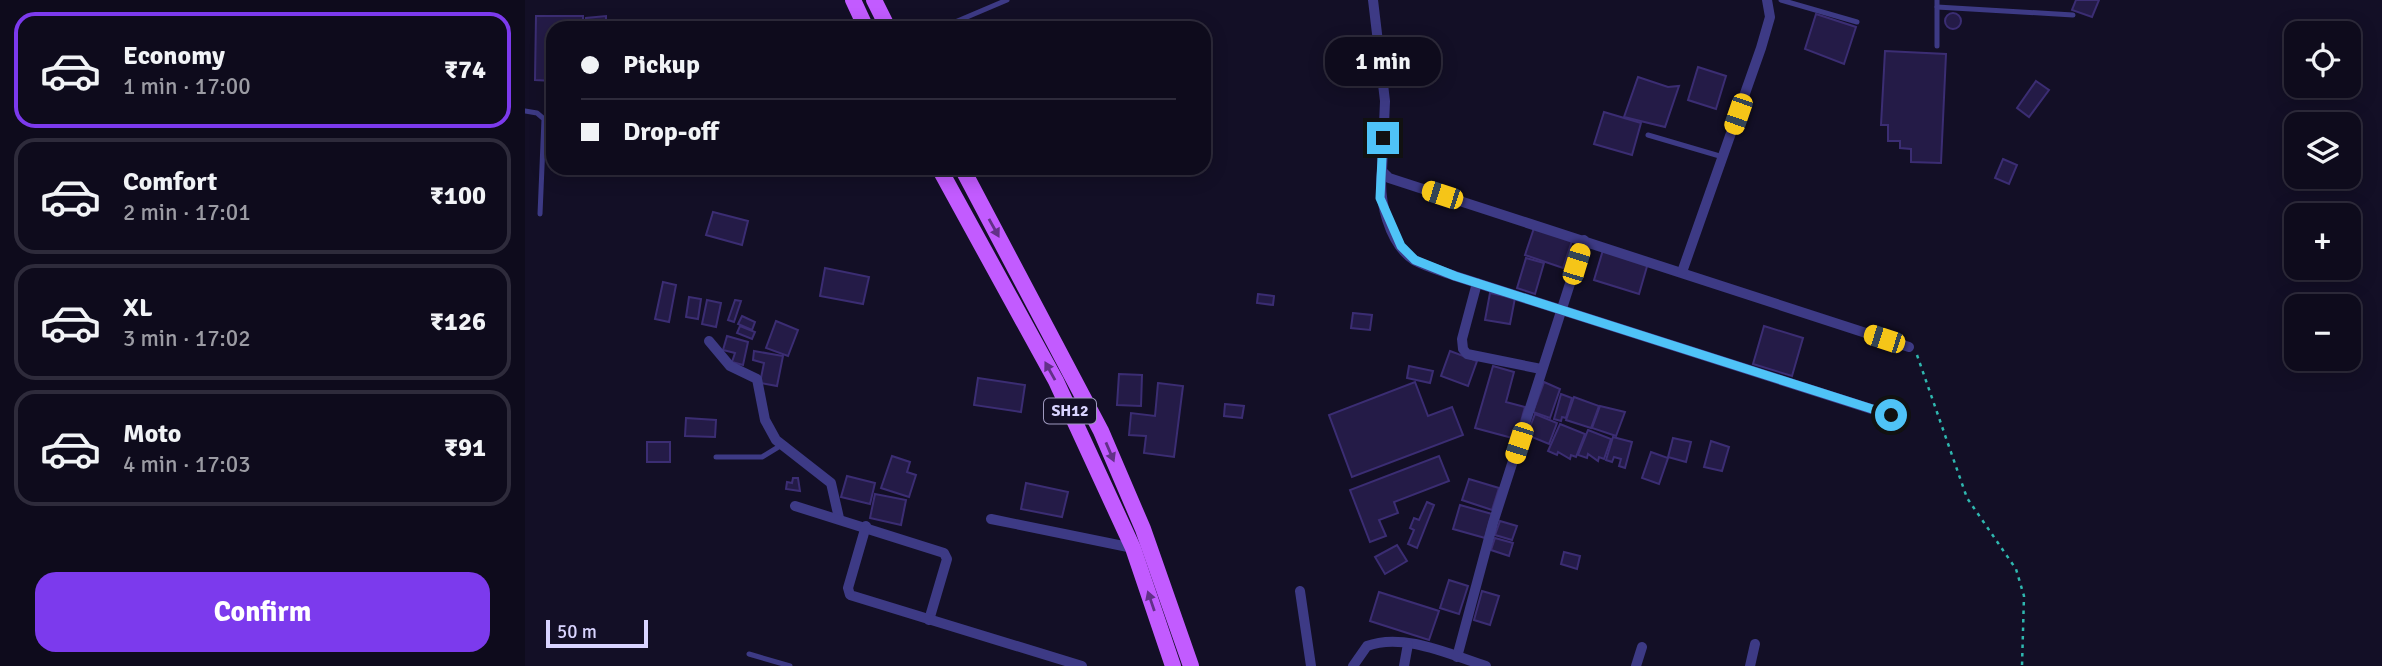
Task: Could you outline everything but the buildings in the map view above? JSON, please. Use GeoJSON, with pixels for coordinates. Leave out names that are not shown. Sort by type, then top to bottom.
{"type":"FeatureCollection","features":[{"type":"Feature","properties":{"kind":"main road"},"geometry":{"type":"LineString","coordinates":[[853,0],[863,21]]}},
{"type":"Feature","properties":{"kind":"main road"},"geometry":{"type":"LineString","coordinates":[[874,0],[884,21]]}},
{"type":"Feature","properties":{"kind":"main road","name":"SH12"},"geometry":{"type":"LineString","coordinates":[[943,175],[1056,380],[1133,548],[1173,666]]}},
{"type":"Feature","properties":{"kind":"main road"},"geometry":{"type":"LineString","coordinates":[[966,175],[1101,430],[1143,529],[1191,666]]}},
{"type":"Feature","properties":{"kind":"street"},"geometry":{"type":"LineString","coordinates":[[1373,0],[1385,101],[1382,208],[1406,254],[1415,260],[1477,283],[1891,415]]}},
{"type":"Feature","properties":{"kind":"street"},"geometry":{"type":"LineString","coordinates":[[1682,272],[1761,48],[1770,18],[1767,0]]}},
{"type":"Feature","properties":{"kind":"street"},"geometry":{"type":"LineString","coordinates":[[1382,172],[1389,178],[1909,347]]}},
{"type":"Feature","properties":{"kind":"street"},"geometry":{"type":"LineString","coordinates":[[1457,657],[1493,523],[1584,240]]}},
{"type":"Feature","properties":{"kind":"street"},"geometry":{"type":"LineString","coordinates":[[1477,283],[1462,339],[1463,349],[1467,354],[1541,369]]}},
{"type":"Feature","properties":{"kind":"street"},"geometry":{"type":"LineString","coordinates":[[709,341],[730,366],[757,379],[765,420],[780,446],[831,483],[839,519]]}},
{"type":"Feature","properties":{"kind":"street"},"geometry":{"type":"LineString","coordinates":[[795,506],[866,526],[946,555],[929,620]]}},
{"type":"Feature","properties":{"kind":"street"},"geometry":{"type":"LineString","coordinates":[[991,519],[1133,548]]}},
{"type":"Feature","properties":{"kind":"street"},"geometry":{"type":"LineString","coordinates":[[866,526],[848,592],[929,620],[1082,666]]}},
{"type":"Feature","properties":{"kind":"street"},"geometry":{"type":"LineString","coordinates":[[1300,591],[1311,666]]}},
{"type":"Feature","properties":{"kind":"street"},"geometry":{"type":"LineString","coordinates":[[1356,665],[1367,646],[1385,642],[1408,644],[1485,666]]}},
{"type":"Feature","properties":{"kind":"street"},"geometry":{"type":"LineString","coordinates":[[1403,666],[1408,644]]}},
{"type":"Feature","properties":{"kind":"street"},"geometry":{"type":"LineString","coordinates":[[1750,666],[1755,645]]}},
{"type":"Feature","properties":{"kind":"street"},"geometry":{"type":"LineString","coordinates":[[1636,666],[1642,647]]}},
{"type":"Feature","properties":{"kind":"lane"},"geometry":{"type":"LineString","coordinates":[[958,21],[1007,0]]}},
{"type":"Feature","properties":{"kind":"lane"},"geometry":{"type":"LineString","coordinates":[[1780,0],[1857,22]]}},
{"type":"Feature","properties":{"kind":"lane"},"geometry":{"type":"LineString","coordinates":[[1937,0],[1937,46]]}},
{"type":"Feature","properties":{"kind":"lane"},"geometry":{"type":"LineString","coordinates":[[1937,8],[2073,15]]}},
{"type":"Feature","properties":{"kind":"lane"},"geometry":{"type":"LineString","coordinates":[[525,111],[537,113],[544,119],[540,214]]}},
{"type":"Feature","properties":{"kind":"lane"},"geometry":{"type":"LineString","coordinates":[[1648,135],[1723,157]]}},
{"type":"Feature","properties":{"kind":"lane"},"geometry":{"type":"LineString","coordinates":[[716,457],[762,457],[780,446]]}},
{"type":"Feature","properties":{"kind":"lane"},"geometry":{"type":"LineString","coordinates":[[749,654],[790,666]]}},
{"type":"Feature","properties":{"kind":"path"},"geometry":{"type":"LineString","coordinates":[[1909,347],[1919,361],[1967,498],[2016,569],[2024,596],[2022,666]]}},
{"type":"Feature","properties":{"kind":"route"},"geometry":{"type":"LineString","coordinates":[[1383,138],[1380,184],[1382,208],[1406,254],[1415,260],[1455,276],[1891,415]]}}]}
